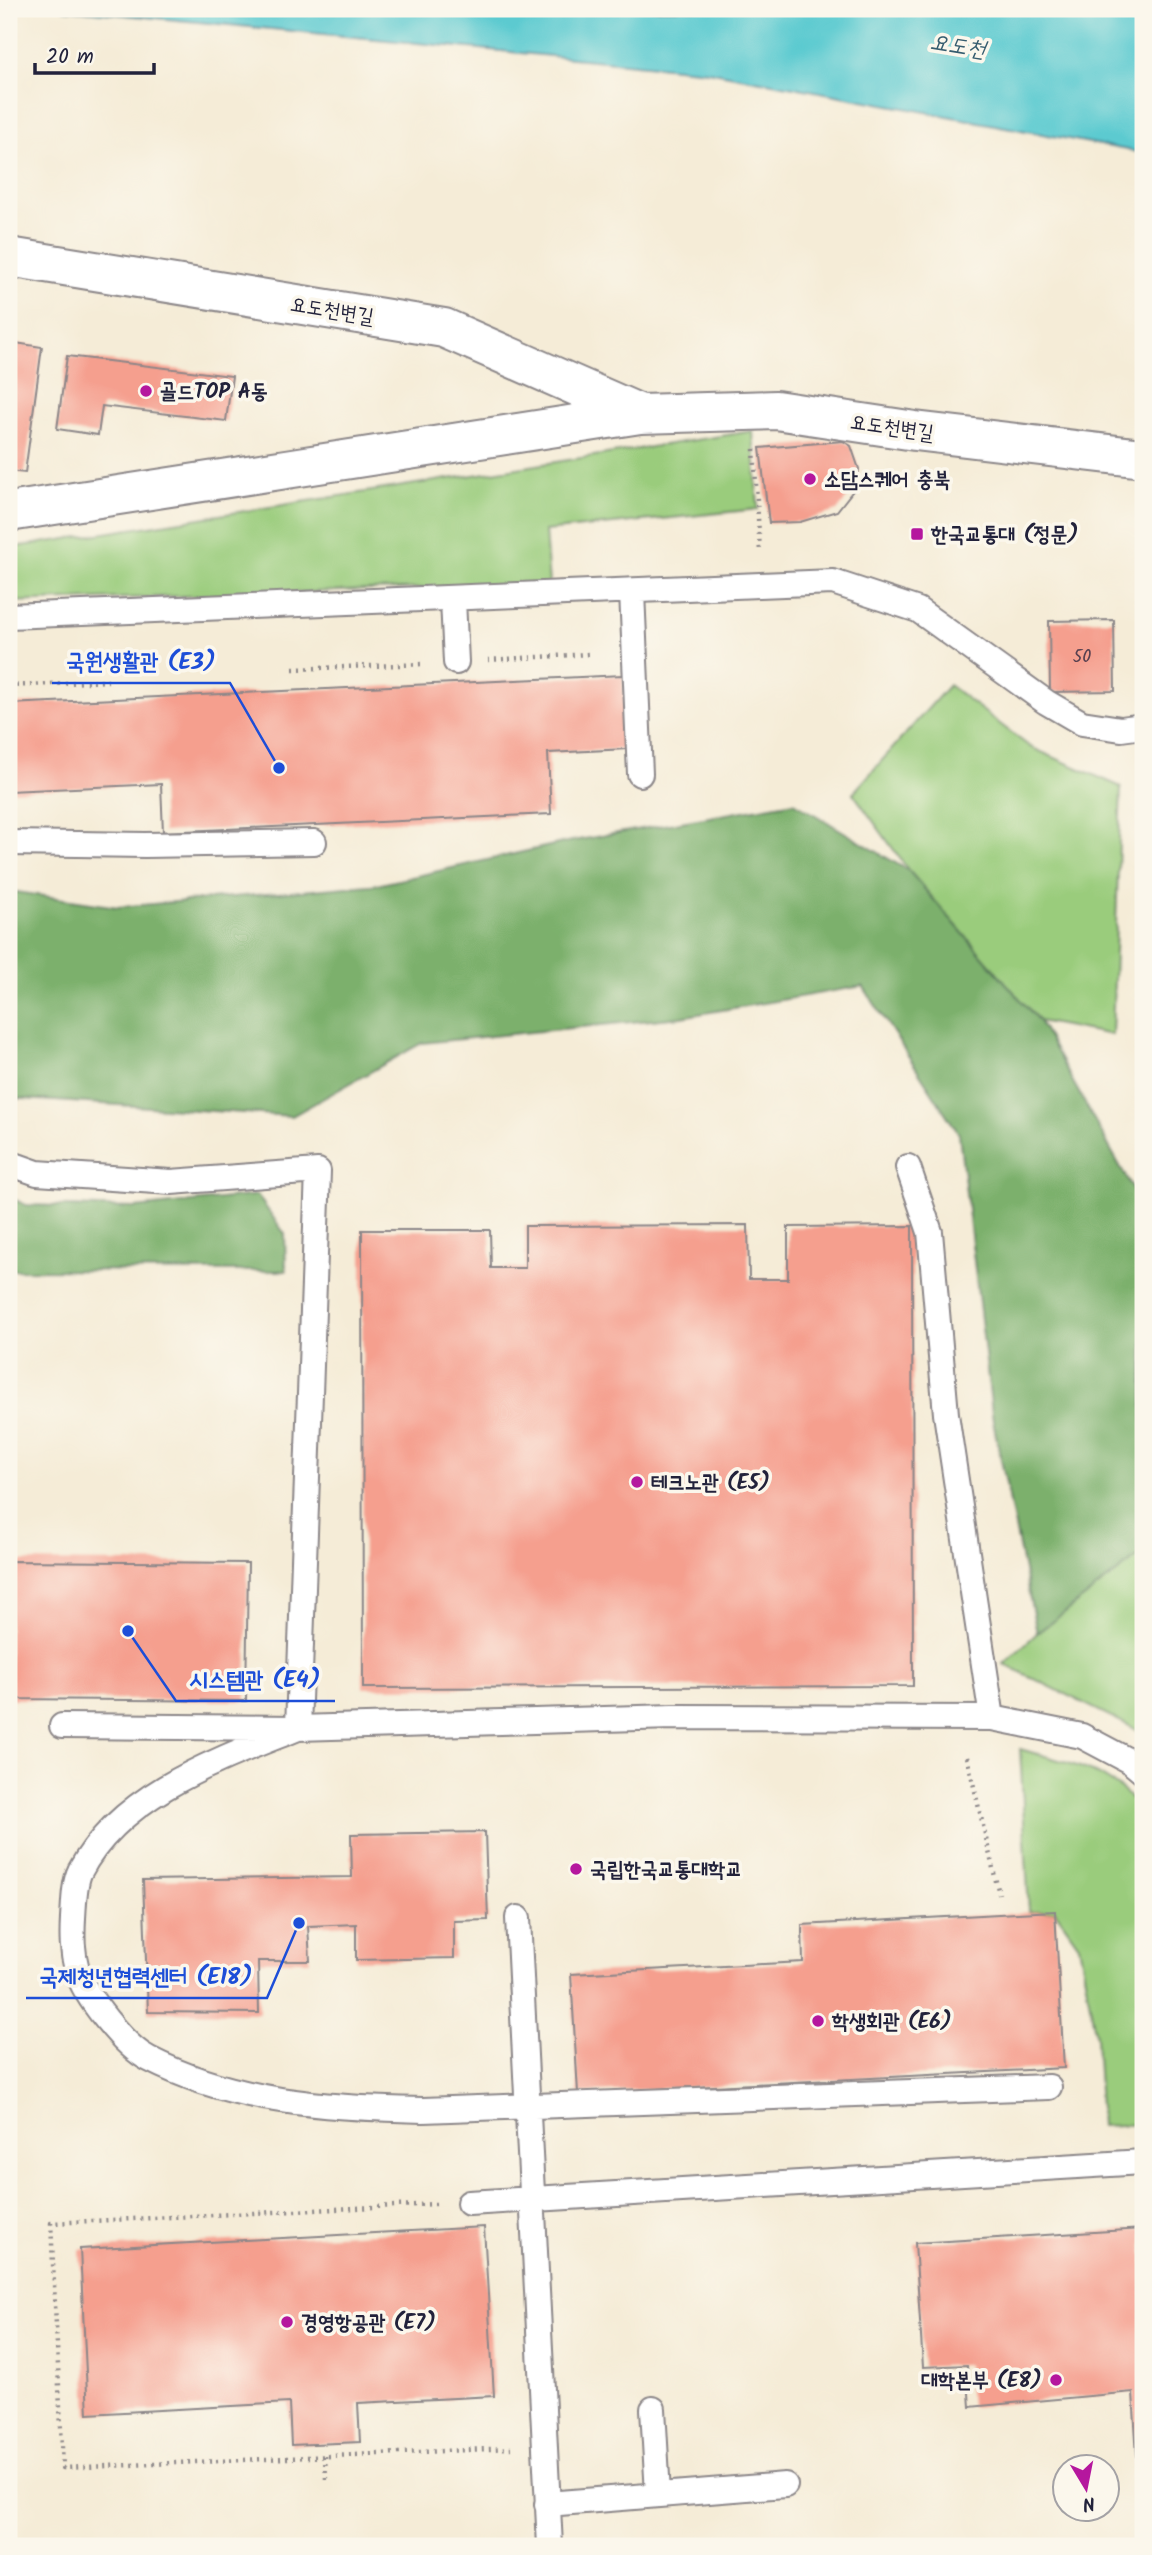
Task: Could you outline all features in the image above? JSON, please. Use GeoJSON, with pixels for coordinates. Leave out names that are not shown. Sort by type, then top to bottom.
{"type":"FeatureCollection","features":[{"type":"Feature","properties":{"kind":"street","name":"요도천변길"},"geometry":{"type":"LineString","coordinates":[[9,257],[443,328],[640,414]]}},
{"type":"Feature","properties":{"kind":"street","name":"요도천변길"},"geometry":{"type":"LineString","coordinates":[[9,512],[640,414],[776,410],[915,432],[1143,458]]}},
{"type":"Feature","properties":{"kind":"lane"},"geometry":{"type":"LineString","coordinates":[[9,616],[453,600],[762,583],[833,582],[918,610],[946,627],[1046,702],[1082,723],[1121,729],[1143,726]]}},
{"type":"Feature","properties":{"kind":"lane"},"geometry":{"type":"LineString","coordinates":[[632,592],[640,774]]}},
{"type":"Feature","properties":{"kind":"lane"},"geometry":{"type":"LineString","coordinates":[[453,600],[456,662]]}},
{"type":"Feature","properties":{"kind":"lane"},"geometry":{"type":"LineString","coordinates":[[9,843],[145,845],[314,842]]}},
{"type":"Feature","properties":{"kind":"lane"},"geometry":{"type":"LineString","coordinates":[[9,1163],[37,1173],[171,1182],[318,1171],[298,1728]]}},
{"type":"Feature","properties":{"kind":"lane"},"geometry":{"type":"LineString","coordinates":[[908,1167],[930,1232],[946,1414],[992,1718]]}},
{"type":"Feature","properties":{"kind":"lane"},"geometry":{"type":"LineString","coordinates":[[62,1726],[298,1728],[673,1717],[992,1718],[1082,1737],[1131,1762],[1143,1772]]}},
{"type":"Feature","properties":{"kind":"lane"},"geometry":{"type":"LineString","coordinates":[[298,1728],[226,1757],[153,1795],[113,1829],[79,1872],[71,1948],[81,1984],[110,2023],[146,2057],[203,2083],[278,2101],[343,2108],[526,2106],[1049,2087]]}},
{"type":"Feature","properties":{"kind":"lane"},"geometry":{"type":"LineString","coordinates":[[518,1917],[550,2546]]}},
{"type":"Feature","properties":{"kind":"lane"},"geometry":{"type":"LineString","coordinates":[[469,2203],[1143,2162]]}},
{"type":"Feature","properties":{"kind":"lane"},"geometry":{"type":"LineString","coordinates":[[653,2409],[658,2494]]}},
{"type":"Feature","properties":{"kind":"lane"},"geometry":{"type":"LineString","coordinates":[[547,2504],[785,2485]]}},
{"type":"Feature","properties":{"kind":"path"},"geometry":{"type":"LineString","coordinates":[[753,444],[762,583]]}},
{"type":"Feature","properties":{"kind":"path"},"geometry":{"type":"LineString","coordinates":[[293,669],[589,654]]}},
{"type":"Feature","properties":{"kind":"path"},"geometry":{"type":"LineString","coordinates":[[9,686],[108,681]]}},
{"type":"Feature","properties":{"kind":"path"},"geometry":{"type":"LineString","coordinates":[[967,1757],[999,1894]]}},
{"type":"Feature","properties":{"kind":"path"},"geometry":{"type":"LineString","coordinates":[[469,2203],[51,2223],[63,2468],[519,2447]]}},
{"type":"Feature","properties":{"kind":"path"},"geometry":{"type":"LineString","coordinates":[[325,2456],[326,2479]]}},
{"type":"Feature","properties":{"kind":"green space"},"geometry":{"type":"Polygon","coordinates":[[[753,431],[758,509],[545,531],[549,584],[9,602],[9,548],[753,431]]]}},
{"type":"Feature","properties":{"kind":"green space"},"geometry":{"type":"Polygon","coordinates":[[[949,685],[1030,747],[1121,787],[1112,1035],[1039,1021],[909,871],[853,793],[949,685]]]}},
{"type":"Feature","properties":{"kind":"green space"},"geometry":{"type":"Polygon","coordinates":[[[794,802],[909,871],[1039,1021],[1131,1186],[1143,1217],[1143,1553],[1037,1633],[993,1421],[959,1134],[863,986],[681,1017],[422,1043],[292,1116],[9,1098],[9,891],[118,907],[381,884],[567,842],[794,802]]]}},
{"type":"Feature","properties":{"kind":"green space"},"geometry":{"type":"Polygon","coordinates":[[[257,1195],[285,1234],[286,1271],[9,1270],[9,1197],[26,1205],[135,1208],[257,1195]]]}},
{"type":"Feature","properties":{"kind":"green space"},"geometry":{"type":"Polygon","coordinates":[[[1143,1553],[1143,1736],[1132,1727],[1004,1664],[1037,1633],[1143,1553]]]}},
{"type":"Feature","properties":{"kind":"green space"},"geometry":{"type":"Polygon","coordinates":[[[1020,1749],[1072,1764],[1103,1777],[1131,1798],[1143,1812],[1143,2124],[1101,2126],[1096,2037],[1079,1945],[1055,1911],[1029,1912],[1020,1749]]]}},
{"type":"Feature","properties":{"kind":"water","name":"요도천"},"geometry":{"type":"Polygon","coordinates":[[[63,9],[1143,9],[1143,153],[708,71],[63,9]]]}},
{"type":"Feature","properties":{"kind":"building"},"geometry":{"type":"Polygon","coordinates":[[[9,342],[42,347],[25,473],[9,471],[9,342]]]}},
{"type":"Feature","properties":{"kind":"building","name":"골드TOP A동"},"geometry":{"type":"Polygon","coordinates":[[[67,356],[232,376],[226,421],[102,406],[98,435],[57,429],[67,356]]]}},
{"type":"Feature","properties":{"kind":"building","name":"소담스퀘어 충북"},"geometry":{"type":"Polygon","coordinates":[[[843,441],[851,446],[859,469],[855,488],[837,511],[800,522],[769,523],[760,448],[843,441]]]}},
{"type":"Feature","properties":{"kind":"building"},"geometry":{"type":"Polygon","coordinates":[[[1114,620],[1115,691],[1050,692],[1049,621],[1114,620]]]}},
{"type":"Feature","properties":{"kind":"building"},"geometry":{"type":"Polygon","coordinates":[[[623,675],[627,749],[548,753],[551,814],[163,832],[161,784],[9,791],[9,704],[623,675]]]}},
{"type":"Feature","properties":{"kind":"building","name":"테크노관 (E5)"},"geometry":{"type":"Polygon","coordinates":[[[748,1225],[749,1279],[788,1279],[788,1227],[912,1226],[913,1686],[363,1688],[362,1230],[490,1230],[491,1268],[525,1268],[525,1226],[748,1225]]]}},
{"type":"Feature","properties":{"kind":"building"},"geometry":{"type":"Polygon","coordinates":[[[9,1561],[248,1563],[246,1701],[9,1699],[9,1561]]]}},
{"type":"Feature","properties":{"kind":"building"},"geometry":{"type":"Polygon","coordinates":[[[485,1832],[488,1920],[454,1921],[454,1958],[356,1960],[356,1924],[308,1926],[310,1961],[258,1961],[259,2013],[148,2012],[143,1880],[352,1877],[351,1834],[485,1832]]]}},
{"type":"Feature","properties":{"kind":"building","name":"학생회관 (E6)"},"geometry":{"type":"Polygon","coordinates":[[[1055,1911],[1064,2068],[578,2093],[571,1974],[803,1962],[802,1925],[1055,1911]]]}},
{"type":"Feature","properties":{"kind":"building","name":"경영항공관 (E7)"},"geometry":{"type":"Polygon","coordinates":[[[484,2227],[494,2396],[358,2403],[360,2442],[291,2445],[289,2403],[88,2414],[80,2249],[484,2227]]]}},
{"type":"Feature","properties":{"kind":"building","name":"대학본부 (E8)"},"geometry":{"type":"Polygon","coordinates":[[[1143,2229],[1141,2520],[1133,2392],[970,2407],[967,2365],[923,2367],[915,2243],[1143,2229]]]}},
{"type":"Feature","properties":{"kind":"place","name":"골드TOP A동"},"geometry":{"type":"Point","coordinates":[146,391]}},
{"type":"Feature","properties":{"kind":"place","name":"소담스퀘어 충북"},"geometry":{"type":"Point","coordinates":[810,479]}},
{"type":"Feature","properties":{"kind":"place","name":"한국교통대 (정문)"},"geometry":{"type":"Point","coordinates":[917,534]}},
{"type":"Feature","properties":{"kind":"place","name":"국원생활관 (E3)"},"geometry":{"type":"Point","coordinates":[279,768]}},
{"type":"Feature","properties":{"kind":"place","name":"테크노관 (E5)"},"geometry":{"type":"Point","coordinates":[637,1482]}},
{"type":"Feature","properties":{"kind":"place","name":"시스템관 (E4)"},"geometry":{"type":"Point","coordinates":[128,1631]}},
{"type":"Feature","properties":{"kind":"place","name":"국립한국교통대학교"},"geometry":{"type":"Point","coordinates":[576,1869]}},
{"type":"Feature","properties":{"kind":"place","name":"국제청년협력센터 (E18)"},"geometry":{"type":"Point","coordinates":[299,1923]}},
{"type":"Feature","properties":{"kind":"place","name":"학생회관 (E6)"},"geometry":{"type":"Point","coordinates":[818,2021]}},
{"type":"Feature","properties":{"kind":"place","name":"경영항공관 (E7)"},"geometry":{"type":"Point","coordinates":[287,2322]}},
{"type":"Feature","properties":{"kind":"place","name":"대학본부 (E8)"},"geometry":{"type":"Point","coordinates":[1056,2380]}}]}
